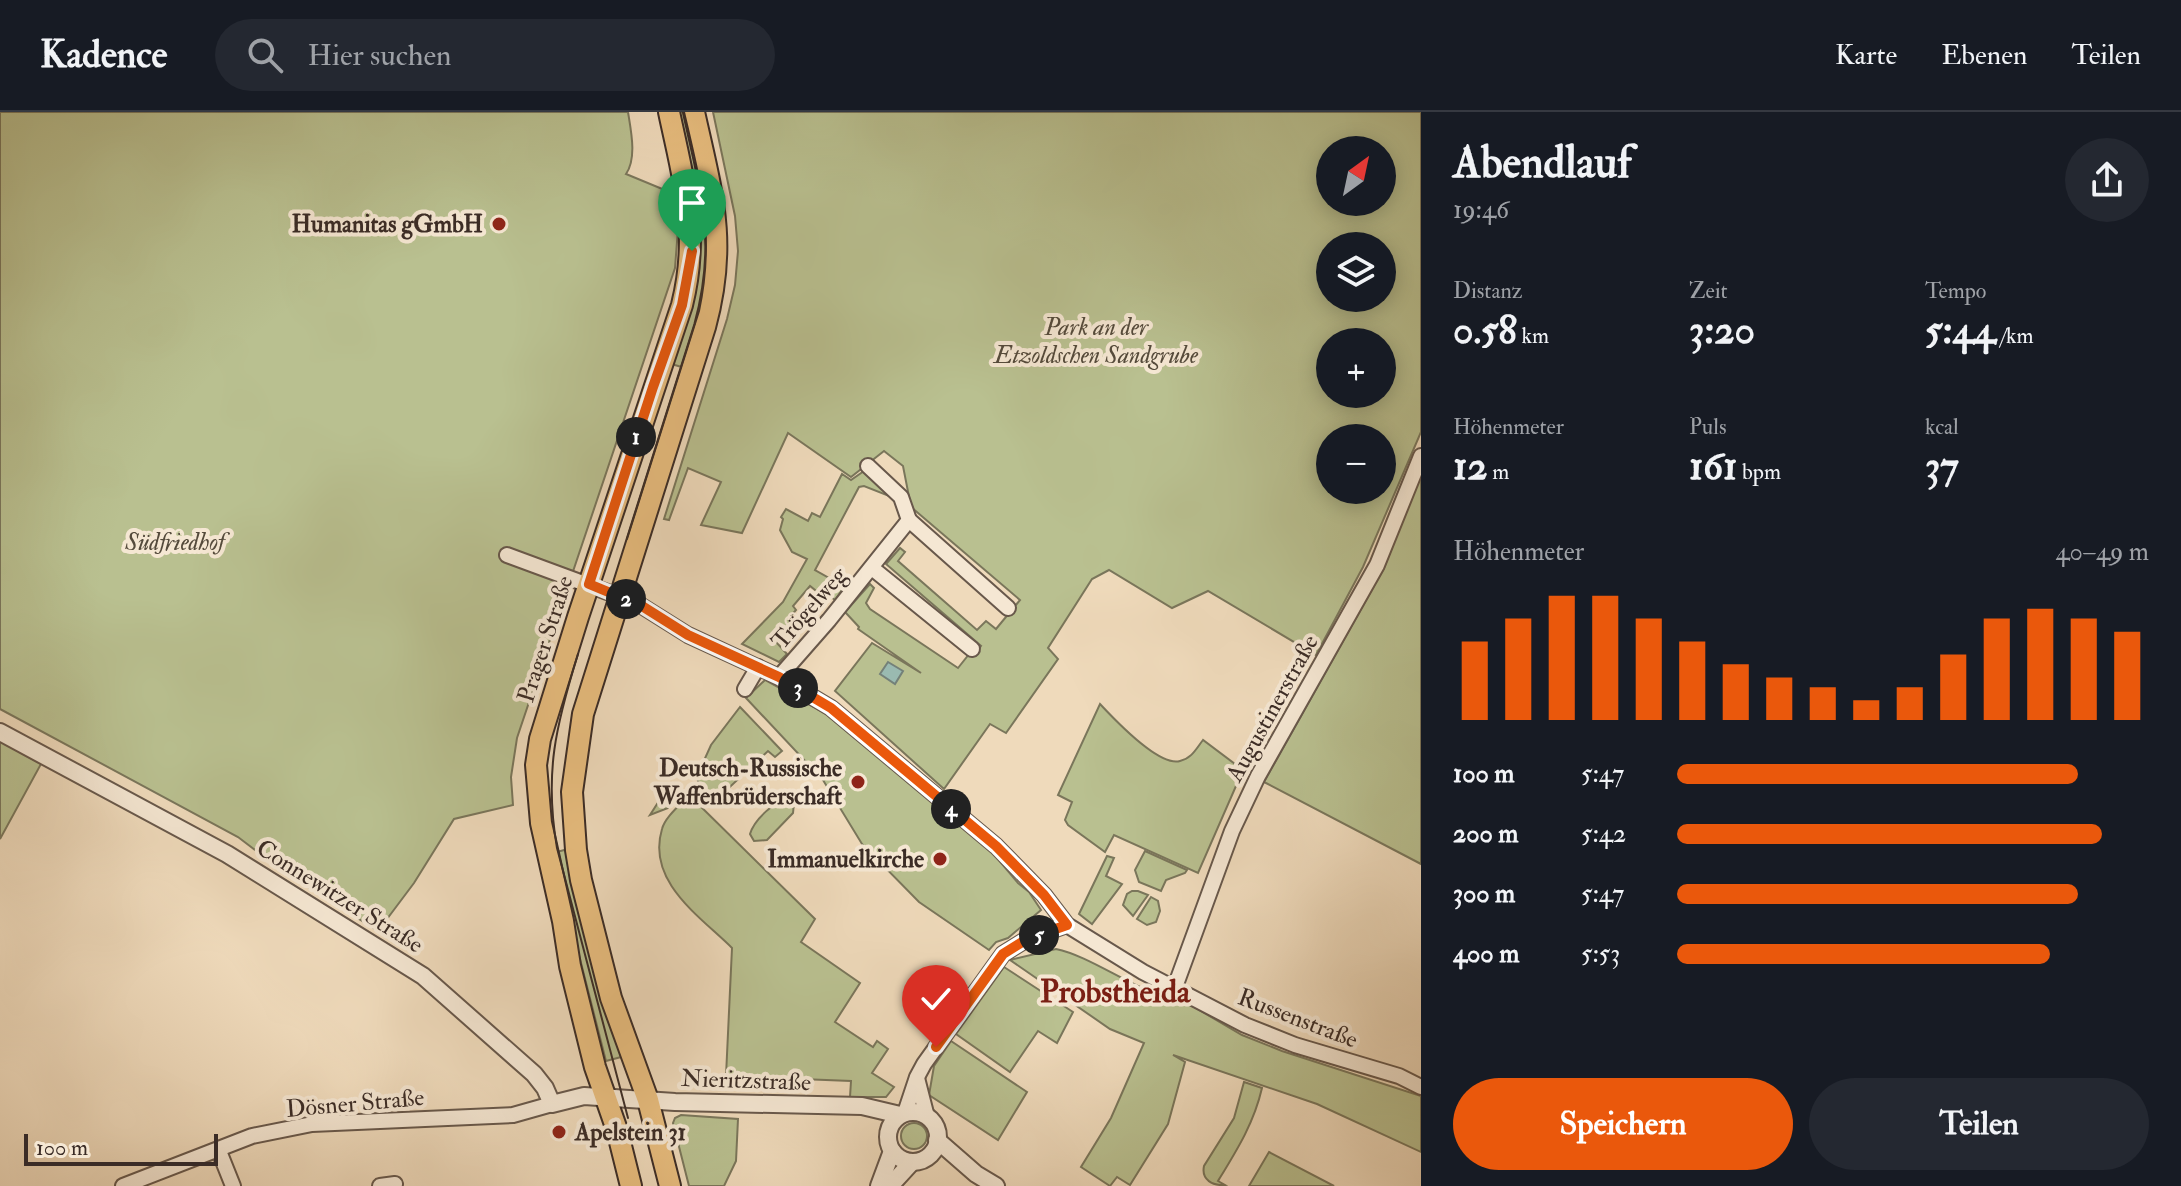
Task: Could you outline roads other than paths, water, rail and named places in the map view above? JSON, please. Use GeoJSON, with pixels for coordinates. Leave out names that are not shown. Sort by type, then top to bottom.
{"type":"FeatureCollection","features":[{"type":"Feature","properties":{"kind":"main road","name":"Prager Straße"},"geometry":{"type":"LineString","coordinates":[[631,1186],[595,1067],[570,966],[541,823],[536,765],[540,739],[689,277],[691,221],[669,112]]}},
{"type":"Feature","properties":{"kind":"main road"},"geometry":{"type":"LineString","coordinates":[[670,1186],[639,1100],[611,998],[581,880],[573,819],[575,757],[583,714],[705,327],[716,282],[716,218],[694,112]]}},
{"type":"Feature","properties":{"kind":"street","name":"Augustinerstraße"},"geometry":{"type":"LineString","coordinates":[[1175,987],[1232,831],[1258,776],[1377,565],[1421,456]]}},
{"type":"Feature","properties":{"kind":"street"},"geometry":{"type":"LineString","coordinates":[[868,466],[901,497],[909,520],[1008,608]]}},
{"type":"Feature","properties":{"kind":"street","name":"Trögelweg"},"geometry":{"type":"LineString","coordinates":[[779,677],[909,520]]}},
{"type":"Feature","properties":{"kind":"street","name":"Russenstraße"},"geometry":{"type":"LineString","coordinates":[[507,555],[642,606],[688,635],[779,677],[831,708],[996,846],[1044,895],[1067,925],[1143,972],[1245,1025],[1295,1045],[1399,1076],[1421,1087]]}},
{"type":"Feature","properties":{"kind":"street","name":"Trögelweg"},"geometry":{"type":"LineString","coordinates":[[872,568],[972,649]]}},
{"type":"Feature","properties":{"kind":"street"},"geometry":{"type":"LineString","coordinates":[[745,689],[758,667]]}},
{"type":"Feature","properties":{"kind":"street","name":"Connewitzer Straße"},"geometry":{"type":"LineString","coordinates":[[0,732],[227,854],[423,976],[534,1074],[552,1104]]}},
{"type":"Feature","properties":{"kind":"street"},"geometry":{"type":"LineString","coordinates":[[888,1132],[903,1114],[917,1077],[1003,954],[1027,939],[1067,925]]}},
{"type":"Feature","properties":{"kind":"street"},"geometry":{"type":"LineString","coordinates":[[917,1077],[927,1117]]}},
{"type":"Feature","properties":{"kind":"street"},"geometry":{"type":"LineString","coordinates":[[552,1104],[584,1096],[639,1100]]}},
{"type":"Feature","properties":{"kind":"street","name":"Nieritzstraße"},"geometry":{"type":"LineString","coordinates":[[639,1100],[862,1106],[903,1114]]}},
{"type":"Feature","properties":{"kind":"street","name":"Dösner Straße"},"geometry":{"type":"LineString","coordinates":[[123,1186],[252,1136],[312,1124],[513,1115],[552,1104]]}},
{"type":"Feature","properties":{"kind":"street"},"geometry":{"type":"LineString","coordinates":[[862,1106],[888,1132],[892,1151],[879,1186]]}},
{"type":"Feature","properties":{"kind":"street"},"geometry":{"type":"LineString","coordinates":[[890,1186],[935,1147],[937,1140],[935,1127],[927,1117],[920,1113],[903,1114]]}},
{"type":"Feature","properties":{"kind":"street"},"geometry":{"type":"LineString","coordinates":[[937,1140],[976,1174],[996,1186]]}},
{"type":"Feature","properties":{"kind":"street"},"geometry":{"type":"LineString","coordinates":[[219,1151],[233,1186]]}},
{"type":"Feature","properties":{"kind":"street"},"geometry":{"type":"LineString","coordinates":[[892,1151],[904,1161],[919,1160],[976,1174]]}},
{"type":"Feature","properties":{"kind":"water"},"geometry":{"type":"Polygon","coordinates":[[[888,662],[903,671],[895,684],[880,674],[888,662]]]}},
{"type":"Feature","properties":{"kind":"tram line"},"geometry":{"type":"LineString","coordinates":[[627,539],[699,311],[704,284],[704,211],[684,112]]}},
{"type":"Feature","properties":{"kind":"tram line"},"geometry":{"type":"LineString","coordinates":[[578,654],[554,750],[553,821],[557,848],[628,1118]]}},
{"type":"Feature","properties":{"kind":"place","name":"Humanitas gGmbH"},"geometry":{"type":"Point","coordinates":[499,224]}},
{"type":"Feature","properties":{"kind":"place","name":"Deutsch-Russische Waffenbrüderschaft"},"geometry":{"type":"Point","coordinates":[858,782]}},
{"type":"Feature","properties":{"kind":"place","name":"Immanuelkirche"},"geometry":{"type":"Point","coordinates":[940,859]}},
{"type":"Feature","properties":{"kind":"place","name":"Apelstein 31"},"geometry":{"type":"Point","coordinates":[559,1132]}},
{"type":"Feature","properties":{"kind":"district","name":"Probstheida"},"geometry":{"type":"Point","coordinates":[1115,991]}},
{"type":"Feature","properties":{"kind":"park label","name":"Park an der Etzoldschen Sandgrube"},"geometry":{"type":"Point","coordinates":[1096,341]}},
{"type":"Feature","properties":{"kind":"park label","name":"Südfriedhof"},"geometry":{"type":"Point","coordinates":[175,542]}}]}
